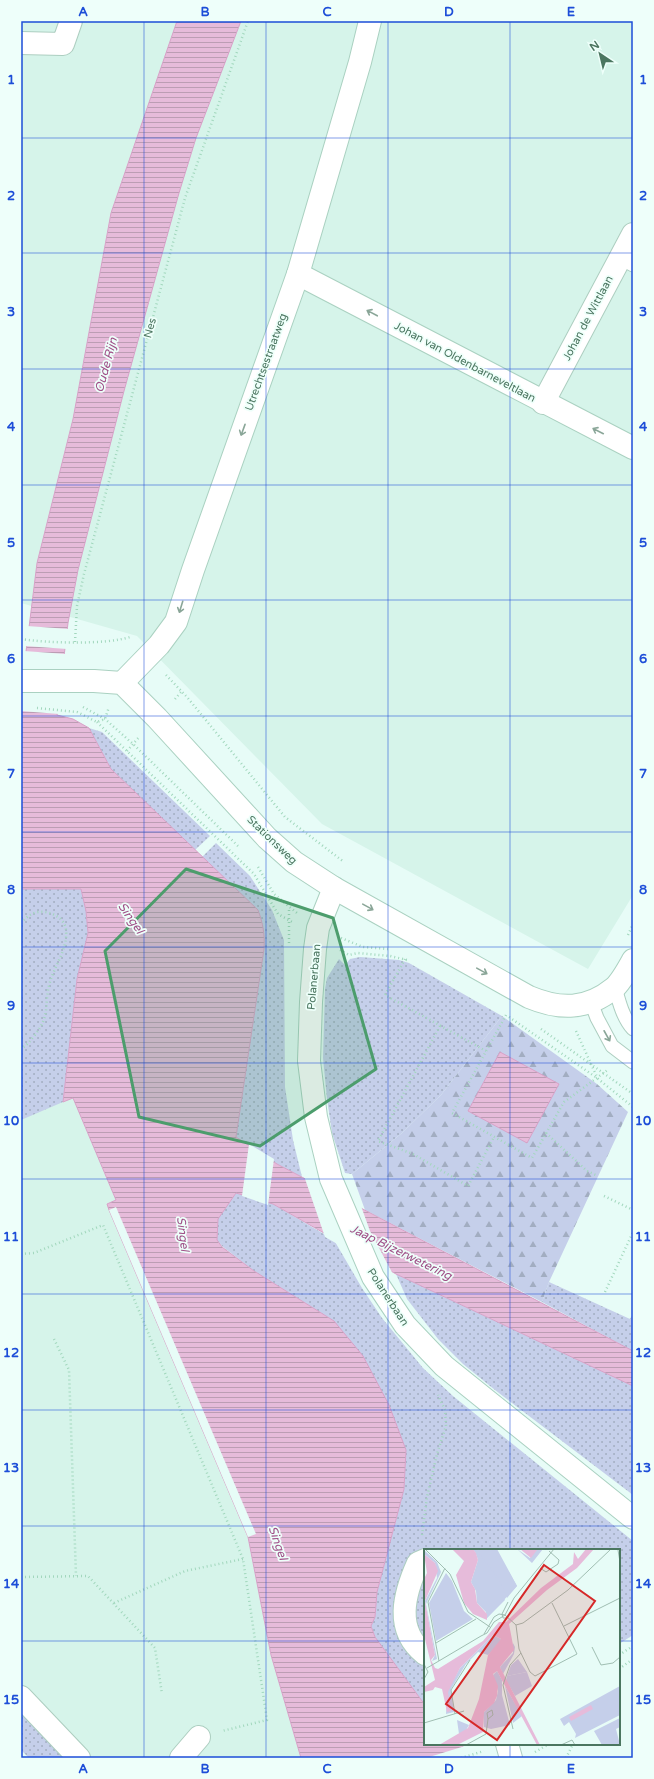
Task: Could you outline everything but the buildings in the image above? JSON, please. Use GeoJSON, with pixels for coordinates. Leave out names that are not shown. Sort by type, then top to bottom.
{"type":"FeatureCollection","features":[{"type":"Feature","properties":{"kind":"main road"},"geometry":{"type":"LineString","coordinates":[[21,43],[63,44],[71,21]]}},
{"type":"Feature","properties":{"kind":"main road","name":"Utrechtsestraatweg"},"geometry":{"type":"LineString","coordinates":[[122,683],[149,656],[176,622],[298,274],[360,62],[370,21]]}},
{"type":"Feature","properties":{"kind":"main road","name":"Johan de Wittlaan"},"geometry":{"type":"LineString","coordinates":[[543,403],[626,262],[633,234]]}},
{"type":"Feature","properties":{"kind":"main road","name":"Johan van Oldenbarneveltlaan"},"geometry":{"type":"LineString","coordinates":[[298,274],[543,403],[633,448]]}},
{"type":"Feature","properties":{"kind":"main road"},"geometry":{"type":"LineString","coordinates":[[21,680],[122,683]]}},
{"type":"Feature","properties":{"kind":"main road","name":"Stationsweg"},"geometry":{"type":"LineString","coordinates":[[122,683],[157,718],[267,838],[294,862],[334,888],[529,997],[548,1005],[567,1006],[591,1002]]}},
{"type":"Feature","properties":{"kind":"main road","name":"Polanerbaan"},"geometry":{"type":"LineString","coordinates":[[334,888],[318,928],[315,949],[311,1002],[310,1061],[316,1117],[331,1179],[373,1277],[405,1325],[444,1366],[633,1518]]}},
{"type":"Feature","properties":{"kind":"main road"},"geometry":{"type":"LineString","coordinates":[[591,1002],[615,987],[633,960]]}},
{"type":"Feature","properties":{"kind":"main road"},"geometry":{"type":"LineString","coordinates":[[421,1562],[407,1588],[404,1614],[408,1634],[424,1653]]}},
{"type":"Feature","properties":{"kind":"main road"},"geometry":{"type":"LineString","coordinates":[[21,1697],[79,1758]]}},
{"type":"Feature","properties":{"kind":"main road"},"geometry":{"type":"LineString","coordinates":[[180,1758],[199,1737]]}},
{"type":"Feature","properties":{"kind":"main road"},"geometry":{"type":"LineString","coordinates":[[507,1745],[511,1758]]}},
{"type":"Feature","properties":{"kind":"lane"},"geometry":{"type":"LineString","coordinates":[[615,987],[620,1004],[633,1029]]}},
{"type":"Feature","properties":{"kind":"lane"},"geometry":{"type":"LineString","coordinates":[[591,1002],[597,1018],[612,1046],[633,1062]]}},
{"type":"Feature","properties":{"kind":"path","name":"Nes"},"geometry":{"type":"LineString","coordinates":[[75,642],[77,606],[84,574],[183,205],[202,147],[248,21]]}},
{"type":"Feature","properties":{"kind":"path"},"geometry":{"type":"LineString","coordinates":[[22,639],[68,642],[119,641]]}},
{"type":"Feature","properties":{"kind":"path"},"geometry":{"type":"LineString","coordinates":[[149,656],[187,698],[285,817],[347,864]]}},
{"type":"Feature","properties":{"kind":"path"},"geometry":{"type":"LineString","coordinates":[[35,708],[77,712],[97,722],[105,719]]}},
{"type":"Feature","properties":{"kind":"path"},"geometry":{"type":"LineString","coordinates":[[126,751],[133,744]]}},
{"type":"Feature","properties":{"kind":"path"},"geometry":{"type":"LineString","coordinates":[[288,933],[289,907]]}},
{"type":"Feature","properties":{"kind":"path"},"geometry":{"type":"LineString","coordinates":[[21,923],[31,914],[45,912],[58,916],[66,928],[66,937],[62,952],[50,982],[43,1025],[30,1041],[21,1048]]}},
{"type":"Feature","properties":{"kind":"path"},"geometry":{"type":"LineString","coordinates":[[405,959],[384,995],[486,1051]]}},
{"type":"Feature","properties":{"kind":"path"},"geometry":{"type":"LineString","coordinates":[[591,1082],[564,1102],[532,1158],[452,1113],[506,1015],[597,1078],[633,1107]]}},
{"type":"Feature","properties":{"kind":"path"},"geometry":{"type":"LineString","coordinates":[[440,1026],[378,1141],[413,1154],[468,1186],[494,1137]]}},
{"type":"Feature","properties":{"kind":"path"},"geometry":{"type":"LineString","coordinates":[[541,1028],[633,1094]]}},
{"type":"Feature","properties":{"kind":"path"},"geometry":{"type":"LineString","coordinates":[[589,1063],[597,1078]]}},
{"type":"Feature","properties":{"kind":"path"},"geometry":{"type":"LineString","coordinates":[[546,1133],[587,1171],[598,1176]]}},
{"type":"Feature","properties":{"kind":"path"},"geometry":{"type":"LineString","coordinates":[[604,1196],[633,1210]]}},
{"type":"Feature","properties":{"kind":"path"},"geometry":{"type":"LineString","coordinates":[[21,1254],[34,1253],[103,1225],[243,1559],[267,1720],[199,1737]]}},
{"type":"Feature","properties":{"kind":"path"},"geometry":{"type":"LineString","coordinates":[[605,1292],[633,1232]]}},
{"type":"Feature","properties":{"kind":"path"},"geometry":{"type":"LineString","coordinates":[[54,1339],[69,1370],[76,1576]]}},
{"type":"Feature","properties":{"kind":"path"},"geometry":{"type":"LineString","coordinates":[[421,1562],[427,1497],[437,1454],[446,1426],[445,1410],[437,1394]]}},
{"type":"Feature","properties":{"kind":"path"},"geometry":{"type":"LineString","coordinates":[[114,1603],[185,1571],[243,1559]]}},
{"type":"Feature","properties":{"kind":"path"},"geometry":{"type":"LineString","coordinates":[[21,1577],[88,1576],[155,1648],[162,1694]]}},
{"type":"Feature","properties":{"kind":"path"},"geometry":{"type":"LineString","coordinates":[[620,1654],[633,1646]]}},
{"type":"Feature","properties":{"kind":"path"},"geometry":{"type":"LineString","coordinates":[[620,1668],[633,1659]]}},
{"type":"Feature","properties":{"kind":"path"},"geometry":{"type":"LineString","coordinates":[[566,1758],[572,1745]]}},
{"type":"Feature","properties":{"kind":"path"},"geometry":{"type":"LineString","coordinates":[[461,1758],[474,1754]]}},
{"type":"Feature","properties":{"kind":"highlighted area"},"geometry":{"type":"Polygon","coordinates":[[[186,869],[333,918],[376,1069],[260,1146],[139,1117],[105,951],[186,869]]]}},
{"type":"Feature","properties":{"kind":"shaded area"},"geometry":{"type":"Polygon","coordinates":[[[21,21],[633,21],[633,895],[588,969],[322,824],[137,636],[21,603],[21,21]]]}},
{"type":"Feature","properties":{"kind":"shaded area"},"geometry":{"type":"Polygon","coordinates":[[[21,889],[77,979],[64,1101],[73,1098],[116,1200],[107,1204],[109,1210],[248,1537],[271,1655],[301,1758],[41,1758],[21,1739],[21,889]]]}},
{"type":"Feature","properties":{"kind":"green space"},"geometry":{"type":"Polygon","coordinates":[[[89,728],[102,732],[210,836],[195,850],[111,769],[89,728]]]}},
{"type":"Feature","properties":{"kind":"green space"},"geometry":{"type":"Polygon","coordinates":[[[216,843],[250,876],[272,910],[284,940],[285,1087],[293,1140],[302,1177],[277,1164],[236,1137],[264,949],[258,910],[202,857],[216,843]]]}},
{"type":"Feature","properties":{"kind":"green space"},"geometry":{"type":"Polygon","coordinates":[[[21,889],[81,889],[86,911],[88,933],[77,979],[63,1102],[21,1120],[21,889]]]}},
{"type":"Feature","properties":{"kind":"green space"},"geometry":{"type":"Polygon","coordinates":[[[360,957],[399,960],[409,963],[502,1016],[441,1095],[402,1133],[352,1174],[345,1173],[332,1133],[327,1099],[323,1058],[325,989],[327,978],[339,959],[345,965],[350,959],[360,957]]]}},
{"type":"Feature","properties":{"kind":"green space"},"geometry":{"type":"Polygon","coordinates":[[[502,1016],[597,1084],[628,1112],[549,1282],[542,1302],[365,1210],[352,1174],[402,1133],[441,1095],[502,1016]]]}},
{"type":"Feature","properties":{"kind":"green space"},"geometry":{"type":"Polygon","coordinates":[[[236,1193],[273,1204],[334,1240],[362,1288],[382,1318],[423,1368],[453,1396],[633,1541],[633,1635],[620,1643],[620,1549],[424,1549],[424,1704],[375,1637],[371,1626],[375,1617],[377,1592],[404,1489],[406,1450],[334,1321],[254,1271],[222,1246],[217,1240],[218,1219],[236,1193]]]}},
{"type":"Feature","properties":{"kind":"green space"},"geometry":{"type":"Polygon","coordinates":[[[396,1274],[633,1386],[633,1495],[463,1364],[438,1339],[407,1299],[396,1274]]]}},
{"type":"Feature","properties":{"kind":"green space"},"geometry":{"type":"Polygon","coordinates":[[[549,1282],[630,1319],[633,1314],[633,1351],[542,1302],[549,1282]]]}},
{"type":"Feature","properties":{"kind":"green space"},"geometry":{"type":"Polygon","coordinates":[[[21,1706],[70,1758],[29,1758],[21,1750],[21,1706]]]}},
{"type":"Feature","properties":{"kind":"water"},"geometry":{"type":"Polygon","coordinates":[[[177,21],[241,21],[196,138],[179,193],[124,391],[78,570],[68,623],[57,715],[73,719],[89,728],[111,769],[258,910],[263,929],[264,949],[236,1137],[277,1164],[633,1351],[633,1386],[396,1274],[273,1204],[236,1193],[218,1219],[217,1240],[222,1247],[254,1271],[334,1321],[363,1356],[389,1405],[406,1450],[404,1489],[377,1592],[375,1617],[371,1626],[375,1637],[424,1704],[424,1745],[462,1745],[467,1758],[301,1758],[271,1655],[248,1537],[109,1210],[107,1204],[116,1200],[73,1098],[63,1102],[77,979],[88,933],[86,911],[81,889],[21,889],[21,692],[37,563],[73,419],[111,213],[177,21]]]}},
{"type":"Feature","properties":{"kind":"water"},"geometry":{"type":"Polygon","coordinates":[[[500,1052],[559,1084],[527,1143],[468,1111],[500,1052]]]}},
{"type":"Feature","properties":{"kind":"pier"},"geometry":{"type":"Polygon","coordinates":[[[27,626],[69,629],[67,649],[25,646],[27,626]]]}},
{"type":"Feature","properties":{"kind":"pier"},"geometry":{"type":"Polygon","coordinates":[[[24,651],[66,654],[59,714],[21,711],[21,676],[24,651]]]}},
{"type":"Feature","properties":{"kind":"pier"},"geometry":{"type":"Polygon","coordinates":[[[249,1144],[274,1159],[268,1205],[242,1196],[249,1144]]]}},
{"type":"Feature","properties":{"kind":"pier"},"geometry":{"type":"Polygon","coordinates":[[[304,1176],[361,1206],[370,1231],[394,1276],[325,1237],[304,1176]]]}},
{"type":"Feature","properties":{"kind":"pier"},"geometry":{"type":"Polygon","coordinates":[[[116,1207],[256,1534],[248,1537],[109,1210],[116,1207]]]}},
{"type":"Feature","properties":{"kind":"pier"},"geometry":{"type":"Polygon","coordinates":[[[465,1746],[469,1758],[426,1758],[465,1746]]]}},
{"type":"Feature","properties":{"kind":"water label","name":"Oude Rijn"},"geometry":{"type":"Point","coordinates":[106,365]}},
{"type":"Feature","properties":{"kind":"water label","name":"Singel"},"geometry":{"type":"Point","coordinates":[131,918]}},
{"type":"Feature","properties":{"kind":"water label","name":"Singel"},"geometry":{"type":"Point","coordinates":[183,1234]}},
{"type":"Feature","properties":{"kind":"water label","name":"Jaap Bijzerwetering"},"geometry":{"type":"Point","coordinates":[401,1252]}},
{"type":"Feature","properties":{"kind":"water label","name":"Singel"},"geometry":{"type":"Point","coordinates":[278,1543]}}]}
